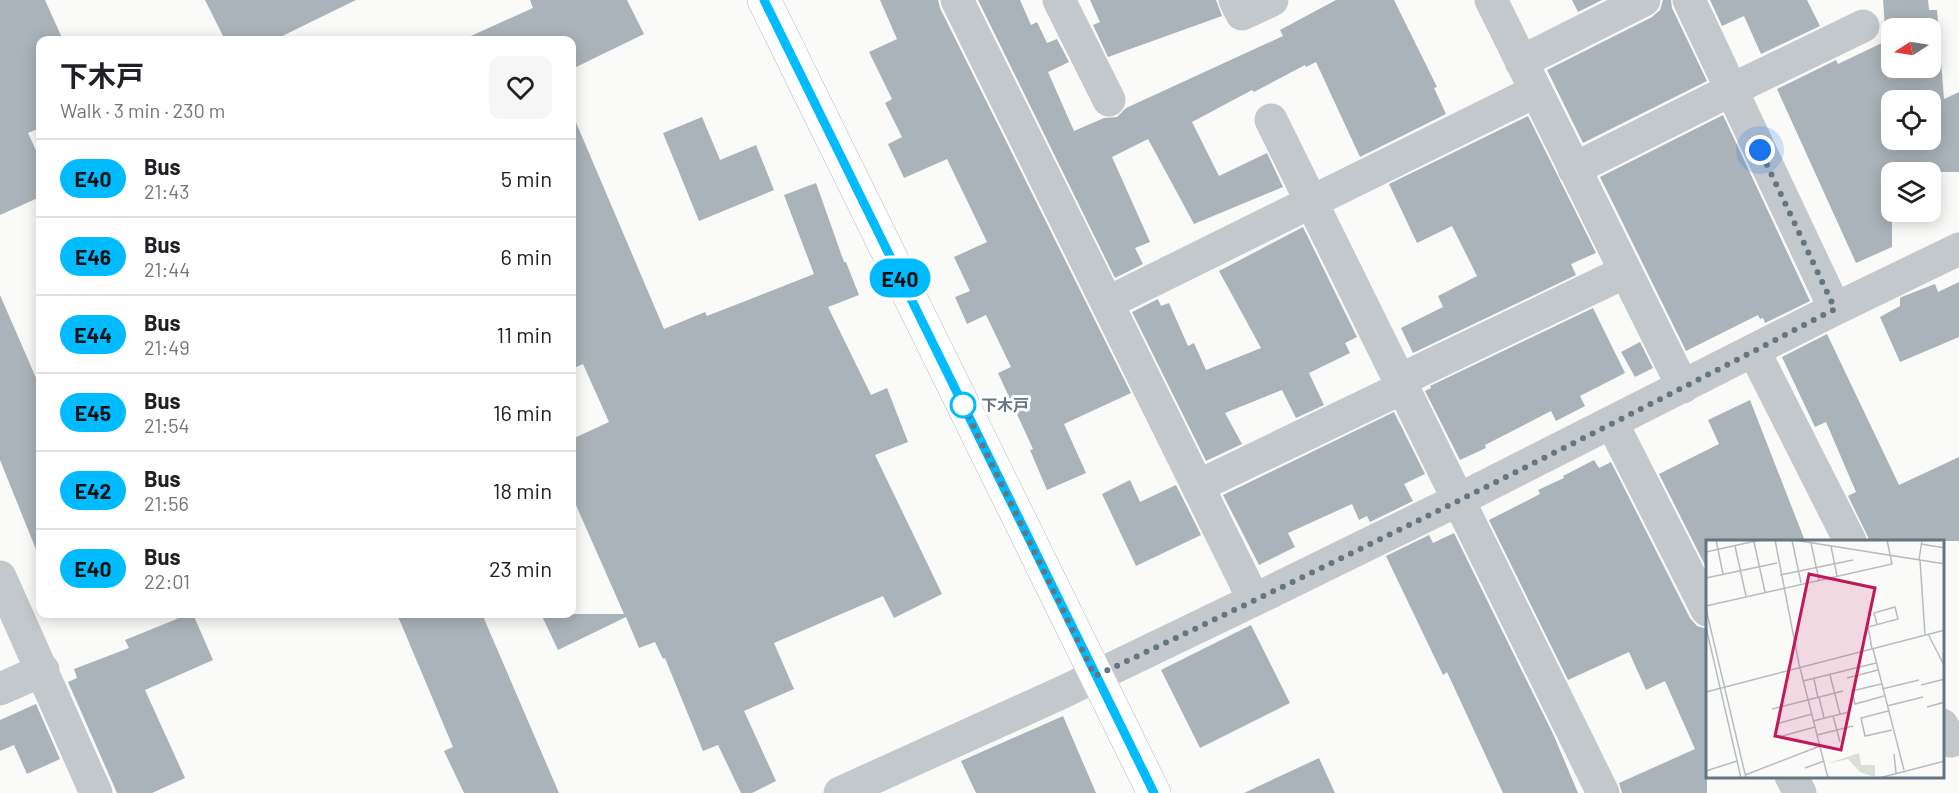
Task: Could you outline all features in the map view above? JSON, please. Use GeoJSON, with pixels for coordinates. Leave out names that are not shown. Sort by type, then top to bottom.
{"type":"FeatureCollection","features":[{"type":"Feature","properties":{"kind":"main road"},"geometry":{"type":"LineString","coordinates":[[764,0],[1154,793]]}},
{"type":"Feature","properties":{"kind":"street"},"geometry":{"type":"LineString","coordinates":[[957,0],[1254,600]]}},
{"type":"Feature","properties":{"kind":"street"},"geometry":{"type":"LineString","coordinates":[[1059,0],[1109,100]]}},
{"type":"Feature","properties":{"kind":"street"},"geometry":{"type":"LineString","coordinates":[[1235,0],[1242,14],[1272,0]]}},
{"type":"Feature","properties":{"kind":"street"},"geometry":{"type":"LineString","coordinates":[[1491,0],[1683,387]]}},
{"type":"Feature","properties":{"kind":"street"},"geometry":{"type":"LineString","coordinates":[[1521,62],[1644,0]]}},
{"type":"Feature","properties":{"kind":"street"},"geometry":{"type":"LineString","coordinates":[[1689,0],[1835,309]]}},
{"type":"Feature","properties":{"kind":"street"},"geometry":{"type":"LineString","coordinates":[[1574,169],[1863,26]]}},
{"type":"Feature","properties":{"kind":"street"},"geometry":{"type":"LineString","coordinates":[[1107,303],[1536,91]]}},
{"type":"Feature","properties":{"kind":"street"},"geometry":{"type":"LineString","coordinates":[[1271,120],[1603,793]]}},
{"type":"Feature","properties":{"kind":"street"},"geometry":{"type":"LineString","coordinates":[[840,793],[1063,692],[1254,600],[1959,249]]}},
{"type":"Feature","properties":{"kind":"street"},"geometry":{"type":"LineString","coordinates":[[1198,486],[1625,272]]}},
{"type":"Feature","properties":{"kind":"street"},"geometry":{"type":"LineString","coordinates":[[1754,351],[1849,540]]}},
{"type":"Feature","properties":{"kind":"street"},"geometry":{"type":"LineString","coordinates":[[1612,423],[1706,608]]}},
{"type":"Feature","properties":{"kind":"street"},"geometry":{"type":"LineString","coordinates":[[0,577],[96,793]]}},
{"type":"Feature","properties":{"kind":"street"},"geometry":{"type":"LineString","coordinates":[[0,689],[43,670]]}},
{"type":"Feature","properties":{"kind":"street"},"geometry":{"type":"LineString","coordinates":[[1792,778],[1800,793]]}},
{"type":"Feature","properties":{"kind":"building"},"geometry":{"type":"Polygon","coordinates":[[[0,0],[45,0],[61,36],[36,36],[36,130],[28,133],[36,150],[36,199],[0,215],[0,0]]]}},
{"type":"Feature","properties":{"kind":"building"},"geometry":{"type":"Polygon","coordinates":[[[205,0],[356,0],[282,36],[223,36],[205,0]]]}},
{"type":"Feature","properties":{"kind":"building"},"geometry":{"type":"Polygon","coordinates":[[[530,0],[627,0],[644,34],[576,67],[576,36],[471,36],[533,8],[530,0]]]}},
{"type":"Feature","properties":{"kind":"building"},"geometry":{"type":"Polygon","coordinates":[[[880,0],[938,0],[1131,393],[1064,424],[1086,473],[1047,490],[1030,450],[1033,449],[998,373],[1011,367],[986,315],[967,324],[955,297],[970,291],[954,257],[987,242],[947,159],[904,178],[888,144],[902,137],[885,103],[892,99],[869,52],[897,39],[880,0]]]}},
{"type":"Feature","properties":{"kind":"building"},"geometry":{"type":"Polygon","coordinates":[[[978,0],[1020,0],[1031,25],[1037,22],[1047,43],[1057,39],[1069,62],[1048,72],[1074,131],[1104,118],[1117,117],[1126,108],[1283,36],[1280,30],[1336,0],[1394,0],[1437,87],[1434,88],[1446,114],[1360,157],[1316,62],[1306,67],[1305,65],[1192,122],[1219,176],[1267,153],[1283,187],[1194,224],[1148,139],[1112,157],[1150,242],[1135,248],[1143,264],[1115,278],[978,0]]]}},
{"type":"Feature","properties":{"kind":"building"},"geometry":{"type":"Polygon","coordinates":[[[1090,0],[1216,0],[1222,16],[1108,57],[1093,25],[1100,22],[1090,0]]]}},
{"type":"Feature","properties":{"kind":"building"},"geometry":{"type":"Polygon","coordinates":[[[1572,0],[1602,0],[1578,12],[1572,0]]]}},
{"type":"Feature","properties":{"kind":"building"},"geometry":{"type":"Polygon","coordinates":[[[1663,0],[1671,0],[1672,8],[1707,81],[1583,143],[1547,70],[1652,17],[1660,10],[1663,0]]]}},
{"type":"Feature","properties":{"kind":"building"},"geometry":{"type":"Polygon","coordinates":[[[1710,0],[1807,0],[1820,26],[1761,54],[1744,16],[1722,26],[1710,0]]]}},
{"type":"Feature","properties":{"kind":"building"},"geometry":{"type":"Polygon","coordinates":[[[1883,0],[1928,0],[1929,10],[1937,10],[1938,18],[1884,18],[1883,0]]]}},
{"type":"Feature","properties":{"kind":"building"},"geometry":{"type":"Polygon","coordinates":[[[1881,43],[1881,78],[1941,78],[1941,61],[1944,99],[1959,92],[1959,172],[1941,172],[1941,162],[1881,162],[1881,222],[1892,222],[1892,247],[1856,263],[1777,89],[1836,60],[1838,64],[1881,43]]]}},
{"type":"Feature","properties":{"kind":"building"},"geometry":{"type":"Polygon","coordinates":[[[1723,115],[1810,301],[1765,323],[1758,315],[1686,351],[1600,177],[1723,115]]]}},
{"type":"Feature","properties":{"kind":"building"},"geometry":{"type":"Polygon","coordinates":[[[1528,116],[1596,253],[1571,264],[1576,275],[1413,353],[1401,328],[1443,307],[1438,296],[1477,276],[1452,226],[1417,243],[1389,184],[1528,116]]]}},
{"type":"Feature","properties":{"kind":"building"},"geometry":{"type":"Polygon","coordinates":[[[702,117],[720,160],[756,145],[774,190],[699,221],[663,133],[702,117]]]}},
{"type":"Feature","properties":{"kind":"building"},"geometry":{"type":"Polygon","coordinates":[[[576,122],[664,329],[705,312],[707,316],[814,274],[784,195],[816,183],[844,262],[846,262],[859,295],[828,307],[871,395],[887,388],[908,442],[875,455],[942,594],[894,618],[883,596],[774,643],[794,689],[744,711],[776,781],[752,793],[741,793],[718,745],[703,751],[665,658],[663,659],[655,642],[639,648],[626,617],[558,650],[543,618],[576,618],[576,614],[624,614],[576,505],[576,437],[609,422],[583,364],[576,367],[576,122]]]}},
{"type":"Feature","properties":{"kind":"building"},"geometry":{"type":"Polygon","coordinates":[[[1303,227],[1357,337],[1345,343],[1350,353],[1309,373],[1324,405],[1296,418],[1282,390],[1225,413],[1242,444],[1206,461],[1132,312],[1158,299],[1161,306],[1169,303],[1188,346],[1194,343],[1206,370],[1261,348],[1219,271],[1303,227]]]}},
{"type":"Feature","properties":{"kind":"building"},"geometry":{"type":"Polygon","coordinates":[[[1959,282],[1959,337],[1900,362],[1880,317],[1900,306],[1900,298],[1904,296],[1935,284],[1938,292],[1959,282]]]}},
{"type":"Feature","properties":{"kind":"building"},"geometry":{"type":"Polygon","coordinates":[[[0,295],[36,378],[36,550],[0,460],[0,295]]]}},
{"type":"Feature","properties":{"kind":"building"},"geometry":{"type":"Polygon","coordinates":[[[1593,308],[1625,373],[1580,396],[1585,406],[1556,421],[1551,411],[1460,460],[1425,391],[1431,388],[1430,386],[1593,308]]]}},
{"type":"Feature","properties":{"kind":"building"},"geometry":{"type":"Polygon","coordinates":[[[1827,334],[1899,485],[1959,457],[1959,541],[1870,540],[1848,496],[1856,492],[1826,422],[1815,427],[1782,357],[1827,334]]]}},
{"type":"Feature","properties":{"kind":"building"},"geometry":{"type":"Polygon","coordinates":[[[1640,342],[1653,368],[1635,377],[1621,352],[1640,342]]]}},
{"type":"Feature","properties":{"kind":"building"},"geometry":{"type":"Polygon","coordinates":[[[1750,400],[1805,540],[1706,540],[1706,567],[1659,474],[1719,444],[1708,420],[1750,400]]]}},
{"type":"Feature","properties":{"kind":"building"},"geometry":{"type":"Polygon","coordinates":[[[1394,412],[1425,474],[1404,484],[1413,501],[1370,522],[1367,516],[1359,520],[1352,504],[1288,533],[1295,547],[1259,565],[1223,495],[1394,412]]]}},
{"type":"Feature","properties":{"kind":"building"},"geometry":{"type":"Polygon","coordinates":[[[1594,460],[1599,468],[1611,462],[1690,618],[1697,626],[1706,629],[1707,793],[1622,793],[1619,783],[1695,749],[1665,681],[1646,690],[1629,652],[1568,680],[1489,520],[1540,494],[1538,490],[1564,478],[1563,476],[1594,460]]]}},
{"type":"Feature","properties":{"kind":"building"},"geometry":{"type":"Polygon","coordinates":[[[1130,480],[1140,502],[1176,485],[1201,535],[1136,566],[1102,494],[1130,480]]]}},
{"type":"Feature","properties":{"kind":"building"},"geometry":{"type":"Polygon","coordinates":[[[1454,533],[1554,736],[1578,793],[1503,793],[1447,672],[1443,675],[1386,556],[1429,535],[1433,543],[1454,533]]]}},
{"type":"Feature","properties":{"kind":"building"},"geometry":{"type":"Polygon","coordinates":[[[179,618],[195,618],[213,660],[145,690],[185,778],[152,793],[117,793],[68,682],[77,678],[74,669],[129,648],[125,640],[179,618]]]}},
{"type":"Feature","properties":{"kind":"building"},"geometry":{"type":"Polygon","coordinates":[[[399,618],[484,618],[559,793],[464,793],[444,751],[453,747],[399,618]]]}},
{"type":"Feature","properties":{"kind":"building"},"geometry":{"type":"Polygon","coordinates":[[[1251,625],[1290,703],[1200,748],[1161,670],[1251,625]]]}},
{"type":"Feature","properties":{"kind":"building"},"geometry":{"type":"Polygon","coordinates":[[[36,704],[60,759],[27,774],[14,745],[0,751],[0,720],[36,704]]]}},
{"type":"Feature","properties":{"kind":"building"},"geometry":{"type":"Polygon","coordinates":[[[1063,716],[1096,793],[976,793],[961,761],[1063,716]]]}},
{"type":"Feature","properties":{"kind":"building"},"geometry":{"type":"Polygon","coordinates":[[[1319,758],[1335,793],[1244,793],[1319,758]]]}},
{"type":"Feature","properties":{"kind":"bus line","name":"E40"},"geometry":{"type":"LineString","coordinates":[[764,0],[1154,793]]}},
{"type":"Feature","properties":{"kind":"place","name":"下木戸"},"geometry":{"type":"Point","coordinates":[963,405]}},
{"type":"Feature","properties":{"kind":"route"},"geometry":{"type":"LineString","coordinates":[[963,405],[961,401],[1095,676],[1458,500],[1835,309],[1760,150]]}}]}
